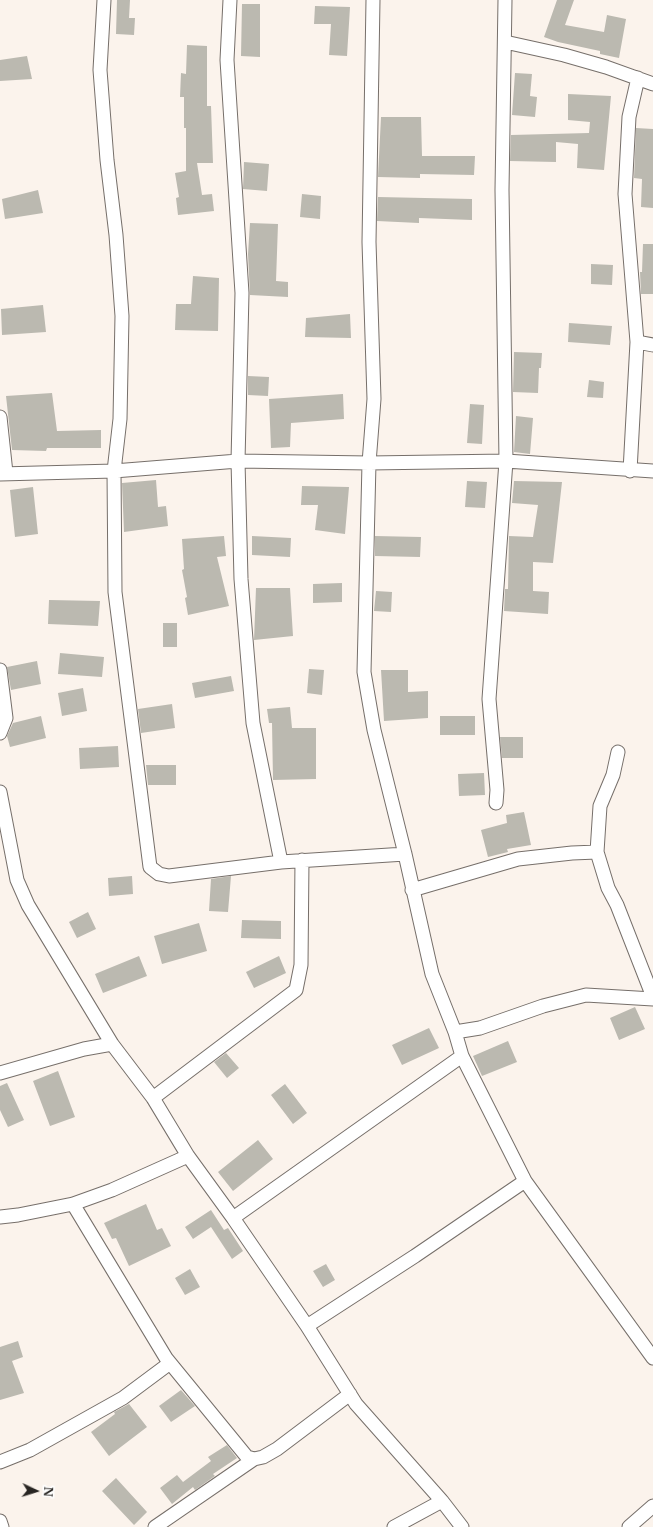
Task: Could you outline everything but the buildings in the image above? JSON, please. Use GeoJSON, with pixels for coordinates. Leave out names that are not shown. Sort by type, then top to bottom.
{"type":"FeatureCollection","features":[{"type":"Feature","properties":{"kind":"street"},"geometry":{"type":"LineString","coordinates":[[104,0],[100,70],[107,160],[116,235],[122,316],[120,419],[114,471],[115,592],[150,867],[159,874],[169,876],[302,860],[405,854]]}},
{"type":"Feature","properties":{"kind":"street"},"geometry":{"type":"LineString","coordinates":[[230,0],[227,60],[242,293],[238,461],[241,579],[250,703],[281,862]]}},
{"type":"Feature","properties":{"kind":"street"},"geometry":{"type":"LineString","coordinates":[[373,0],[369,242],[374,399],[369,463],[364,672],[374,730],[405,854],[432,974],[455,1032],[462,1056],[525,1181],[653,1358]]}},
{"type":"Feature","properties":{"kind":"street"},"geometry":{"type":"LineString","coordinates":[[496,803],[497,790],[489,699],[506,461],[502,220],[505,0]]}},
{"type":"Feature","properties":{"kind":"street"},"geometry":{"type":"LineString","coordinates":[[505,42],[564,55],[653,84]]}},
{"type":"Feature","properties":{"kind":"street"},"geometry":{"type":"LineString","coordinates":[[630,470],[636,342],[625,194],[629,117],[638,78]]}},
{"type":"Feature","properties":{"kind":"street"},"geometry":{"type":"LineString","coordinates":[[636,342],[653,345]]}},
{"type":"Feature","properties":{"kind":"street"},"geometry":{"type":"LineString","coordinates":[[0,417],[3,473],[114,471],[238,461],[369,463],[506,461],[653,471]]}},
{"type":"Feature","properties":{"kind":"street"},"geometry":{"type":"LineString","coordinates":[[0,670],[6,718],[0,733]]}},
{"type":"Feature","properties":{"kind":"street"},"geometry":{"type":"LineString","coordinates":[[455,1032],[480,1028],[543,1006],[586,995],[653,998],[617,905],[608,888],[597,852],[600,806],[613,775],[618,752]]}},
{"type":"Feature","properties":{"kind":"street"},"geometry":{"type":"LineString","coordinates":[[0,792],[17,880],[28,905],[112,1044],[154,1098],[188,1156],[233,1218],[307,1326],[356,1404],[442,1501],[462,1527]]}},
{"type":"Feature","properties":{"kind":"street"},"geometry":{"type":"LineString","coordinates":[[412,890],[518,859],[572,853],[597,852]]}},
{"type":"Feature","properties":{"kind":"street"},"geometry":{"type":"LineString","coordinates":[[154,1098],[296,990],[301,965],[302,860]]}},
{"type":"Feature","properties":{"kind":"street"},"geometry":{"type":"LineString","coordinates":[[0,1073],[84,1049],[112,1044]]}},
{"type":"Feature","properties":{"kind":"street"},"geometry":{"type":"LineString","coordinates":[[233,1218],[462,1056]]}},
{"type":"Feature","properties":{"kind":"street"},"geometry":{"type":"LineString","coordinates":[[0,1217],[73,1204],[112,1190],[188,1156]]}},
{"type":"Feature","properties":{"kind":"street"},"geometry":{"type":"LineString","coordinates":[[307,1326],[415,1256],[525,1181]]}},
{"type":"Feature","properties":{"kind":"street"},"geometry":{"type":"LineString","coordinates":[[73,1204],[170,1362],[247,1457],[263,1457],[277,1449],[350,1394]]}},
{"type":"Feature","properties":{"kind":"street"},"geometry":{"type":"LineString","coordinates":[[0,1462],[30,1450],[123,1398],[170,1362]]}},
{"type":"Feature","properties":{"kind":"street"},"geometry":{"type":"LineString","coordinates":[[155,1527],[254,1458]]}},
{"type":"Feature","properties":{"kind":"street"},"geometry":{"type":"LineString","coordinates":[[394,1527],[442,1501]]}},
{"type":"Feature","properties":{"kind":"street"},"geometry":{"type":"LineString","coordinates":[[629,1527],[653,1506]]}},
{"type":"Feature","properties":{"kind":"street"},"geometry":{"type":"LineString","coordinates":[[0,1521],[2,1527]]}}]}
